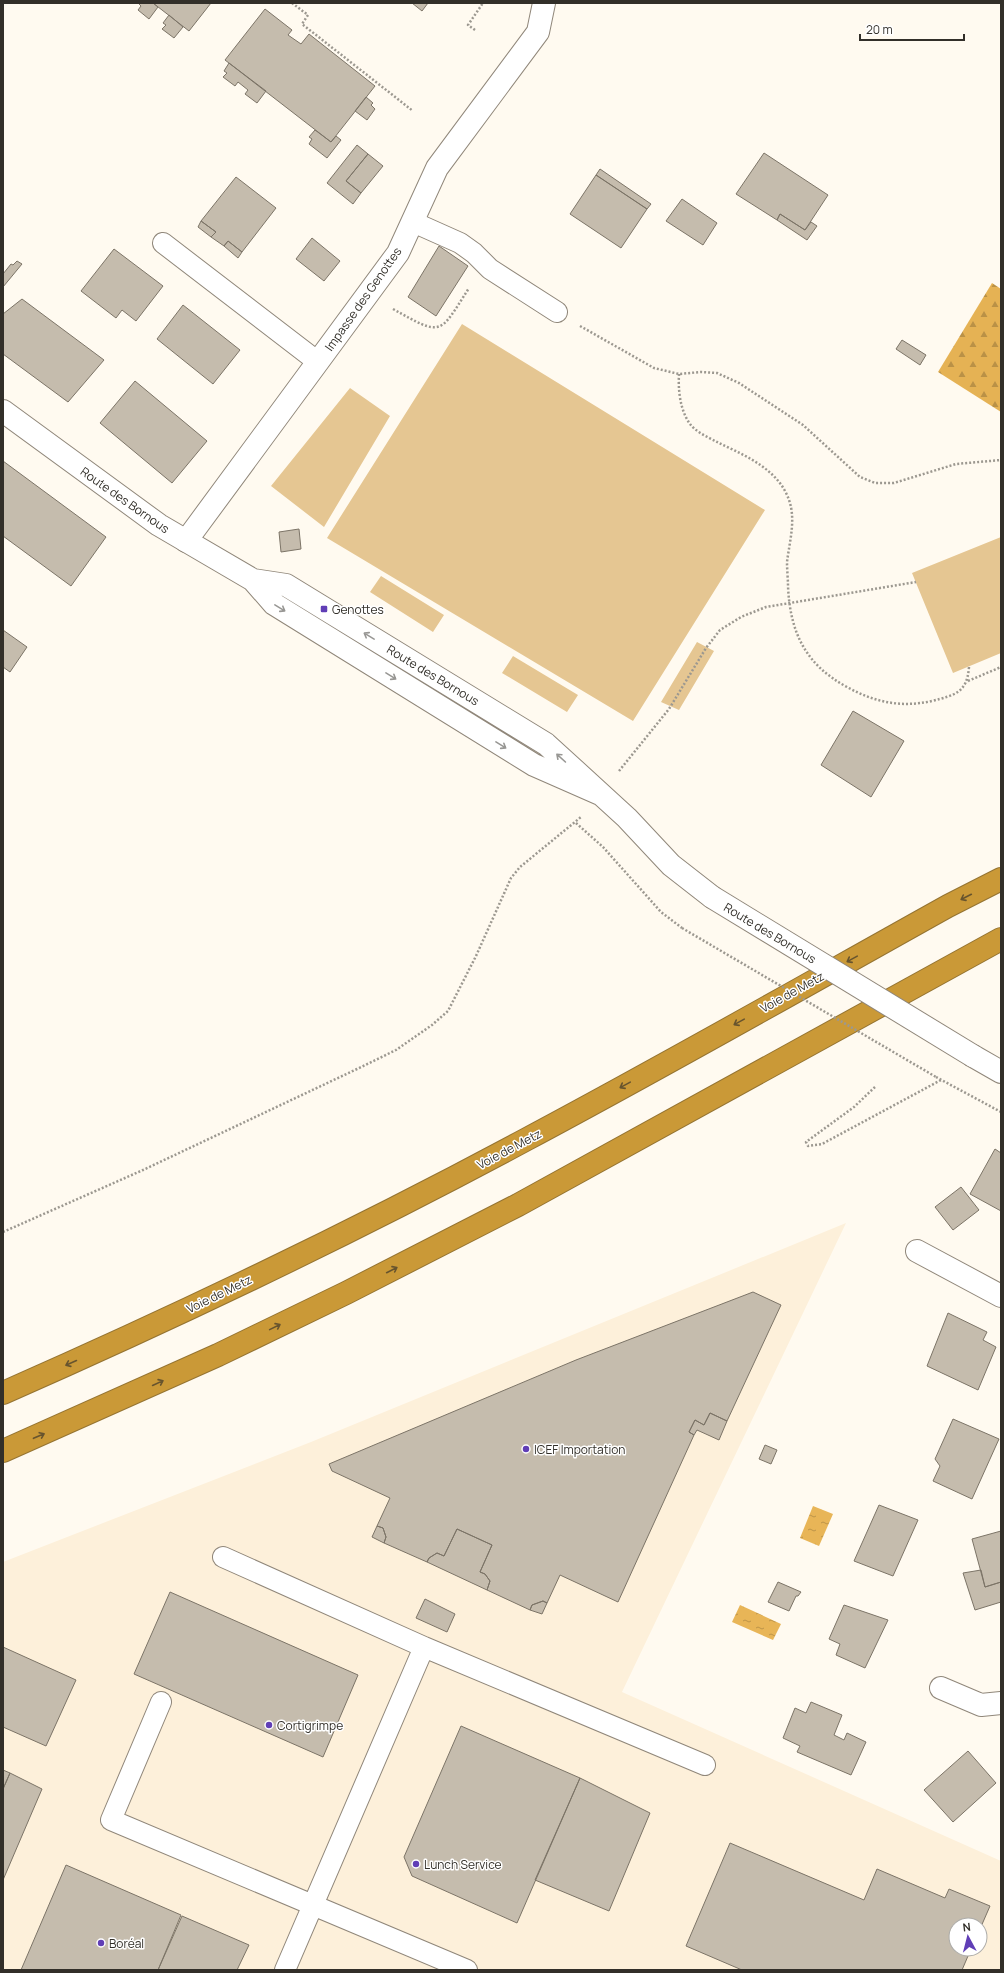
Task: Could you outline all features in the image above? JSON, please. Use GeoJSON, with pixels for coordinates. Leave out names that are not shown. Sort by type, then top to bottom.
{"type":"FeatureCollection","features":[{"type":"Feature","properties":{"kind":"highway","name":"Voie de Metz"},"geometry":{"type":"LineString","coordinates":[[3,1393],[107,1347],[436,1187],[527,1139],[948,906],[1001,879]]}},
{"type":"Feature","properties":{"kind":"highway"},"geometry":{"type":"LineString","coordinates":[[3,1451],[218,1355],[518,1206],[1001,939]]}},
{"type":"Feature","properties":{"kind":"street","name":"Impasse des Genottes"},"geometry":{"type":"LineString","coordinates":[[186,541],[398,253],[437,168],[538,32],[544,3]]}},
{"type":"Feature","properties":{"kind":"street","name":"Route des Bornous"},"geometry":{"type":"LineString","coordinates":[[4,415],[159,525],[253,580],[274,604],[534,765],[600,794],[628,818],[671,865],[712,897],[1001,1072]]}},
{"type":"Feature","properties":{"kind":"street"},"geometry":{"type":"LineString","coordinates":[[917,1251],[1001,1296]]}},
{"type":"Feature","properties":{"kind":"street"},"geometry":{"type":"LineString","coordinates":[[941,1688],[981,1705],[1001,1703]]}},
{"type":"Feature","properties":{"kind":"lane"},"geometry":{"type":"LineString","coordinates":[[413,222],[460,243],[490,269],[557,312]]}},
{"type":"Feature","properties":{"kind":"lane"},"geometry":{"type":"LineString","coordinates":[[163,242],[318,362]]}},
{"type":"Feature","properties":{"kind":"lane"},"geometry":{"type":"LineString","coordinates":[[223,1557],[424,1647],[705,1765]]}},
{"type":"Feature","properties":{"kind":"lane"},"geometry":{"type":"LineString","coordinates":[[285,1970],[424,1647]]}},
{"type":"Feature","properties":{"kind":"lane"},"geometry":{"type":"LineString","coordinates":[[161,1702],[111,1820],[466,1970]]}},
{"type":"Feature","properties":{"kind":"path"},"geometry":{"type":"LineString","coordinates":[[292,3],[308,15],[302,24],[413,111]]}},
{"type":"Feature","properties":{"kind":"path"},"geometry":{"type":"LineString","coordinates":[[475,30],[468,25],[483,3]]}},
{"type":"Feature","properties":{"kind":"path"},"geometry":{"type":"LineString","coordinates":[[392,309],[425,327],[430,328],[443,326],[484,264]]}},
{"type":"Feature","properties":{"kind":"path"},"geometry":{"type":"LineString","coordinates":[[557,312],[654,368],[679,374],[701,372],[717,373],[739,383],[803,425],[860,477],[875,483],[894,483],[956,464],[1001,460]]}},
{"type":"Feature","properties":{"kind":"path"},"geometry":{"type":"LineString","coordinates":[[679,374],[680,396],[683,409],[690,424],[701,433],[755,462],[772,474],[785,491],[792,512],[793,523],[787,564],[789,603],[792,619],[800,643],[813,662],[835,681],[860,694],[880,702],[904,705],[927,702],[954,695],[962,689],[968,681],[1001,667]]}},
{"type":"Feature","properties":{"kind":"path"},"geometry":{"type":"LineString","coordinates":[[617,772],[669,709],[706,648],[720,630],[741,617],[766,607],[916,582]]}},
{"type":"Feature","properties":{"kind":"path"},"geometry":{"type":"LineString","coordinates":[[968,681],[969,666]]}},
{"type":"Feature","properties":{"kind":"path"},"geometry":{"type":"LineString","coordinates":[[3,1232],[143,1170],[357,1069],[396,1050],[432,1025],[448,1011],[511,878],[520,867],[576,823],[600,794]]}},
{"type":"Feature","properties":{"kind":"path"},"geometry":{"type":"LineString","coordinates":[[576,823],[604,847],[661,912],[682,928],[941,1080],[1001,1112]]}},
{"type":"Feature","properties":{"kind":"path"},"geometry":{"type":"LineString","coordinates":[[874,1087],[854,1107],[806,1142],[808,1146],[822,1144],[941,1080]]}},
{"type":"Feature","properties":{"kind":"shaded area"},"geometry":{"type":"Polygon","coordinates":[[[462,324],[765,510],[633,721],[327,538],[462,324]]]}},
{"type":"Feature","properties":{"kind":"shaded area"},"geometry":{"type":"Polygon","coordinates":[[[350,388],[390,416],[324,527],[271,486],[350,388]]]}},
{"type":"Feature","properties":{"kind":"shaded area"},"geometry":{"type":"Polygon","coordinates":[[[1001,537],[1001,653],[953,673],[912,573],[1001,537]]]}},
{"type":"Feature","properties":{"kind":"shaded area"},"geometry":{"type":"Polygon","coordinates":[[[381,576],[444,615],[433,632],[370,592],[381,576]]]}},
{"type":"Feature","properties":{"kind":"shaded area"},"geometry":{"type":"Polygon","coordinates":[[[697,642],[714,651],[679,710],[661,702],[697,642]]]}},
{"type":"Feature","properties":{"kind":"shaded area"},"geometry":{"type":"Polygon","coordinates":[[[513,656],[578,695],[567,712],[502,673],[513,656]]]}},
{"type":"Feature","properties":{"kind":"shaded area"},"geometry":{"type":"Polygon","coordinates":[[[846,1223],[622,1692],[1001,1861],[1001,1970],[3,1970],[3,1562],[311,1442],[846,1223]]]}},
{"type":"Feature","properties":{"kind":"green space"},"geometry":{"type":"Polygon","coordinates":[[[992,283],[1001,289],[1001,412],[938,372],[992,283]]]}},
{"type":"Feature","properties":{"kind":"water"},"geometry":{"type":"Polygon","coordinates":[[[813,1506],[833,1514],[819,1546],[800,1538],[813,1506]]]}},
{"type":"Feature","properties":{"kind":"water"},"geometry":{"type":"Polygon","coordinates":[[[740,1605],[781,1624],[773,1640],[732,1622],[740,1605]]]}},
{"type":"Feature","properties":{"kind":"building"},"geometry":{"type":"Polygon","coordinates":[[[138,3],[153,3],[158,7],[149,19],[138,10],[141,6],[138,3]]]}},
{"type":"Feature","properties":{"kind":"building"},"geometry":{"type":"Polygon","coordinates":[[[153,3],[211,3],[189,31],[153,3]]]}},
{"type":"Feature","properties":{"kind":"building"},"geometry":{"type":"Polygon","coordinates":[[[412,3],[428,3],[422,11],[412,3]]]}},
{"type":"Feature","properties":{"kind":"building"},"geometry":{"type":"Polygon","coordinates":[[[265,9],[292,30],[288,35],[301,44],[309,34],[375,86],[331,142],[225,60],[265,9]]]}},
{"type":"Feature","properties":{"kind":"building"},"geometry":{"type":"Polygon","coordinates":[[[169,15],[183,27],[174,38],[162,29],[166,25],[163,23],[169,15]]]}},
{"type":"Feature","properties":{"kind":"building"},"geometry":{"type":"Polygon","coordinates":[[[229,63],[266,91],[257,103],[245,94],[248,90],[238,82],[235,86],[223,77],[227,73],[224,71],[229,63]]]}},
{"type":"Feature","properties":{"kind":"building"},"geometry":{"type":"Polygon","coordinates":[[[366,97],[373,103],[371,105],[375,109],[367,120],[355,111],[366,97]]]}},
{"type":"Feature","properties":{"kind":"building"},"geometry":{"type":"Polygon","coordinates":[[[315,130],[331,142],[336,136],[341,140],[327,158],[309,144],[312,139],[309,137],[315,130]]]}},
{"type":"Feature","properties":{"kind":"building"},"geometry":{"type":"Polygon","coordinates":[[[357,145],[368,154],[346,181],[361,193],[353,204],[327,183],[357,145]]]}},
{"type":"Feature","properties":{"kind":"building"},"geometry":{"type":"Polygon","coordinates":[[[764,153],[828,195],[805,230],[780,214],[777,220],[736,194],[764,153]]]}},
{"type":"Feature","properties":{"kind":"building"},"geometry":{"type":"Polygon","coordinates":[[[368,154],[383,166],[361,193],[346,181],[368,154]]]}},
{"type":"Feature","properties":{"kind":"building"},"geometry":{"type":"Polygon","coordinates":[[[600,169],[651,204],[647,209],[596,175],[600,169]]]}},
{"type":"Feature","properties":{"kind":"building"},"geometry":{"type":"Polygon","coordinates":[[[596,175],[647,209],[621,248],[570,214],[596,175]]]}},
{"type":"Feature","properties":{"kind":"building"},"geometry":{"type":"Polygon","coordinates":[[[236,177],[276,208],[242,252],[228,241],[224,246],[211,237],[216,232],[201,221],[236,177]]]}},
{"type":"Feature","properties":{"kind":"building"},"geometry":{"type":"Polygon","coordinates":[[[682,199],[717,223],[703,245],[666,221],[682,199]]]}},
{"type":"Feature","properties":{"kind":"building"},"geometry":{"type":"Polygon","coordinates":[[[780,214],[805,230],[811,222],[817,226],[807,240],[777,220],[780,214]]]}},
{"type":"Feature","properties":{"kind":"building"},"geometry":{"type":"Polygon","coordinates":[[[201,221],[216,232],[211,237],[198,227],[201,221]]]}},
{"type":"Feature","properties":{"kind":"building"},"geometry":{"type":"Polygon","coordinates":[[[312,238],[340,261],[324,281],[296,259],[312,238]]]}},
{"type":"Feature","properties":{"kind":"building"},"geometry":{"type":"Polygon","coordinates":[[[228,241],[242,252],[238,258],[224,246],[228,241]]]}},
{"type":"Feature","properties":{"kind":"building"},"geometry":{"type":"Polygon","coordinates":[[[439,246],[468,266],[436,316],[408,297],[439,246]]]}},
{"type":"Feature","properties":{"kind":"building"},"geometry":{"type":"Polygon","coordinates":[[[114,249],[163,286],[136,321],[122,310],[116,318],[81,291],[114,249]]]}},
{"type":"Feature","properties":{"kind":"building"},"geometry":{"type":"Polygon","coordinates":[[[17,261],[22,264],[3,287],[3,274],[11,264],[13,265],[17,261]]]}},
{"type":"Feature","properties":{"kind":"building"},"geometry":{"type":"Polygon","coordinates":[[[22,299],[104,360],[68,402],[3,354],[3,314],[22,299]]]}},
{"type":"Feature","properties":{"kind":"building"},"geometry":{"type":"Polygon","coordinates":[[[183,305],[240,350],[213,384],[157,339],[183,305]]]}},
{"type":"Feature","properties":{"kind":"building"},"geometry":{"type":"Polygon","coordinates":[[[902,340],[926,355],[920,365],[896,349],[902,340]]]}},
{"type":"Feature","properties":{"kind":"building"},"geometry":{"type":"Polygon","coordinates":[[[135,381],[207,441],[172,483],[100,423],[135,381]]]}},
{"type":"Feature","properties":{"kind":"building"},"geometry":{"type":"Polygon","coordinates":[[[3,461],[106,537],[71,586],[3,536],[3,461]]]}},
{"type":"Feature","properties":{"kind":"building"},"geometry":{"type":"Polygon","coordinates":[[[299,529],[301,549],[281,552],[279,532],[299,529]]]}},
{"type":"Feature","properties":{"kind":"building"},"geometry":{"type":"Polygon","coordinates":[[[3,630],[27,647],[10,672],[3,667],[3,630]]]}},
{"type":"Feature","properties":{"kind":"building"},"geometry":{"type":"Polygon","coordinates":[[[853,711],[904,741],[871,797],[821,765],[853,711]]]}},
{"type":"Feature","properties":{"kind":"building"},"geometry":{"type":"Polygon","coordinates":[[[995,1149],[1001,1153],[1001,1211],[970,1194],[995,1149]]]}},
{"type":"Feature","properties":{"kind":"building"},"geometry":{"type":"Polygon","coordinates":[[[961,1187],[979,1210],[953,1230],[935,1207],[961,1187]]]}},
{"type":"Feature","properties":{"kind":"building","name":"ICEF Importation"},"geometry":{"type":"Polygon","coordinates":[[[753,1292],[781,1305],[727,1421],[710,1413],[704,1425],[695,1420],[689,1432],[694,1435],[618,1602],[560,1575],[547,1603],[543,1601],[532,1605],[530,1610],[487,1590],[490,1581],[485,1574],[480,1572],[492,1545],[457,1529],[444,1556],[437,1553],[429,1558],[427,1562],[384,1543],[386,1537],[383,1528],[377,1526],[390,1498],[332,1471],[329,1464],[576,1360],[753,1292]]]}},
{"type":"Feature","properties":{"kind":"building"},"geometry":{"type":"Polygon","coordinates":[[[948,1313],[987,1332],[983,1340],[996,1347],[978,1390],[927,1366],[948,1313]]]}},
{"type":"Feature","properties":{"kind":"building"},"geometry":{"type":"Polygon","coordinates":[[[710,1413],[727,1421],[719,1440],[697,1430],[694,1435],[689,1432],[695,1420],[704,1425],[710,1413]]]}},
{"type":"Feature","properties":{"kind":"building"},"geometry":{"type":"Polygon","coordinates":[[[953,1419],[999,1439],[972,1499],[933,1481],[940,1466],[935,1459],[953,1419]]]}},
{"type":"Feature","properties":{"kind":"building"},"geometry":{"type":"Polygon","coordinates":[[[765,1445],[777,1450],[771,1464],[759,1459],[765,1445]]]}},
{"type":"Feature","properties":{"kind":"building"},"geometry":{"type":"Polygon","coordinates":[[[879,1505],[918,1520],[893,1576],[854,1561],[879,1505]]]}},
{"type":"Feature","properties":{"kind":"building"},"geometry":{"type":"Polygon","coordinates":[[[377,1526],[383,1528],[386,1537],[384,1543],[372,1537],[377,1526]]]}},
{"type":"Feature","properties":{"kind":"building"},"geometry":{"type":"Polygon","coordinates":[[[457,1529],[492,1545],[480,1572],[485,1574],[490,1581],[487,1590],[427,1562],[429,1558],[437,1553],[444,1556],[457,1529]]]}},
{"type":"Feature","properties":{"kind":"building"},"geometry":{"type":"Polygon","coordinates":[[[1001,1531],[1001,1582],[985,1587],[972,1539],[1001,1531]]]}},
{"type":"Feature","properties":{"kind":"building"},"geometry":{"type":"Polygon","coordinates":[[[981,1570],[985,1587],[1001,1582],[1001,1602],[975,1610],[963,1573],[981,1570]]]}},
{"type":"Feature","properties":{"kind":"building"},"geometry":{"type":"Polygon","coordinates":[[[778,1582],[801,1592],[798,1596],[796,1596],[789,1611],[768,1602],[778,1582]]]}},
{"type":"Feature","properties":{"kind":"building"},"geometry":{"type":"Polygon","coordinates":[[[170,1592],[358,1675],[323,1757],[134,1674],[170,1592]]]}},
{"type":"Feature","properties":{"kind":"building"},"geometry":{"type":"Polygon","coordinates":[[[425,1599],[455,1614],[447,1632],[416,1618],[425,1599]]]}},
{"type":"Feature","properties":{"kind":"building"},"geometry":{"type":"Polygon","coordinates":[[[543,1601],[547,1603],[542,1614],[530,1610],[532,1605],[543,1601]]]}},
{"type":"Feature","properties":{"kind":"building"},"geometry":{"type":"Polygon","coordinates":[[[844,1605],[888,1620],[865,1668],[836,1655],[840,1644],[829,1639],[844,1605]]]}},
{"type":"Feature","properties":{"kind":"building"},"geometry":{"type":"Polygon","coordinates":[[[3,1647],[76,1680],[46,1746],[3,1727],[3,1647]]]}},
{"type":"Feature","properties":{"kind":"building"},"geometry":{"type":"Polygon","coordinates":[[[811,1702],[842,1715],[834,1735],[844,1740],[847,1733],[866,1742],[851,1775],[797,1752],[800,1746],[783,1738],[795,1708],[806,1713],[811,1702]]]}},
{"type":"Feature","properties":{"kind":"building"},"geometry":{"type":"Polygon","coordinates":[[[461,1726],[580,1778],[517,1923],[412,1876],[404,1857],[461,1726]]]}},
{"type":"Feature","properties":{"kind":"building"},"geometry":{"type":"Polygon","coordinates":[[[968,1751],[996,1783],[953,1822],[924,1790],[968,1751]]]}},
{"type":"Feature","properties":{"kind":"building"},"geometry":{"type":"Polygon","coordinates":[[[3,1770],[10,1773],[3,1789],[3,1770]]]}},
{"type":"Feature","properties":{"kind":"building"},"geometry":{"type":"Polygon","coordinates":[[[10,1773],[42,1789],[3,1880],[3,1789],[10,1773]]]}},
{"type":"Feature","properties":{"kind":"building"},"geometry":{"type":"Polygon","coordinates":[[[580,1778],[650,1813],[609,1911],[535,1880],[580,1778]]]}},
{"type":"Feature","properties":{"kind":"building"},"geometry":{"type":"Polygon","coordinates":[[[730,1843],[864,1900],[877,1869],[945,1898],[949,1889],[990,1906],[985,1917],[948,1917],[948,1957],[968,1957],[962,1970],[742,1970],[686,1946],[730,1843]]]}},
{"type":"Feature","properties":{"kind":"building","name":"Boréal"},"geometry":{"type":"Polygon","coordinates":[[[66,1865],[181,1915],[158,1970],[21,1970],[66,1865]]]}},
{"type":"Feature","properties":{"kind":"building","name":"Boréal"},"geometry":{"type":"Polygon","coordinates":[[[182,1916],[249,1945],[237,1970],[158,1970],[182,1916]]]}},
{"type":"Feature","properties":{"kind":"place","name":"Genottes"},"geometry":{"type":"Point","coordinates":[324,609]}},
{"type":"Feature","properties":{"kind":"place","name":"ICEF Importation"},"geometry":{"type":"Point","coordinates":[526,1449]}},
{"type":"Feature","properties":{"kind":"place","name":"Cortigrimpe"},"geometry":{"type":"Point","coordinates":[269,1725]}},
{"type":"Feature","properties":{"kind":"place","name":"Lunch Service"},"geometry":{"type":"Point","coordinates":[416,1864]}},
{"type":"Feature","properties":{"kind":"place","name":"Boréal"},"geometry":{"type":"Point","coordinates":[101,1943]}}]}
